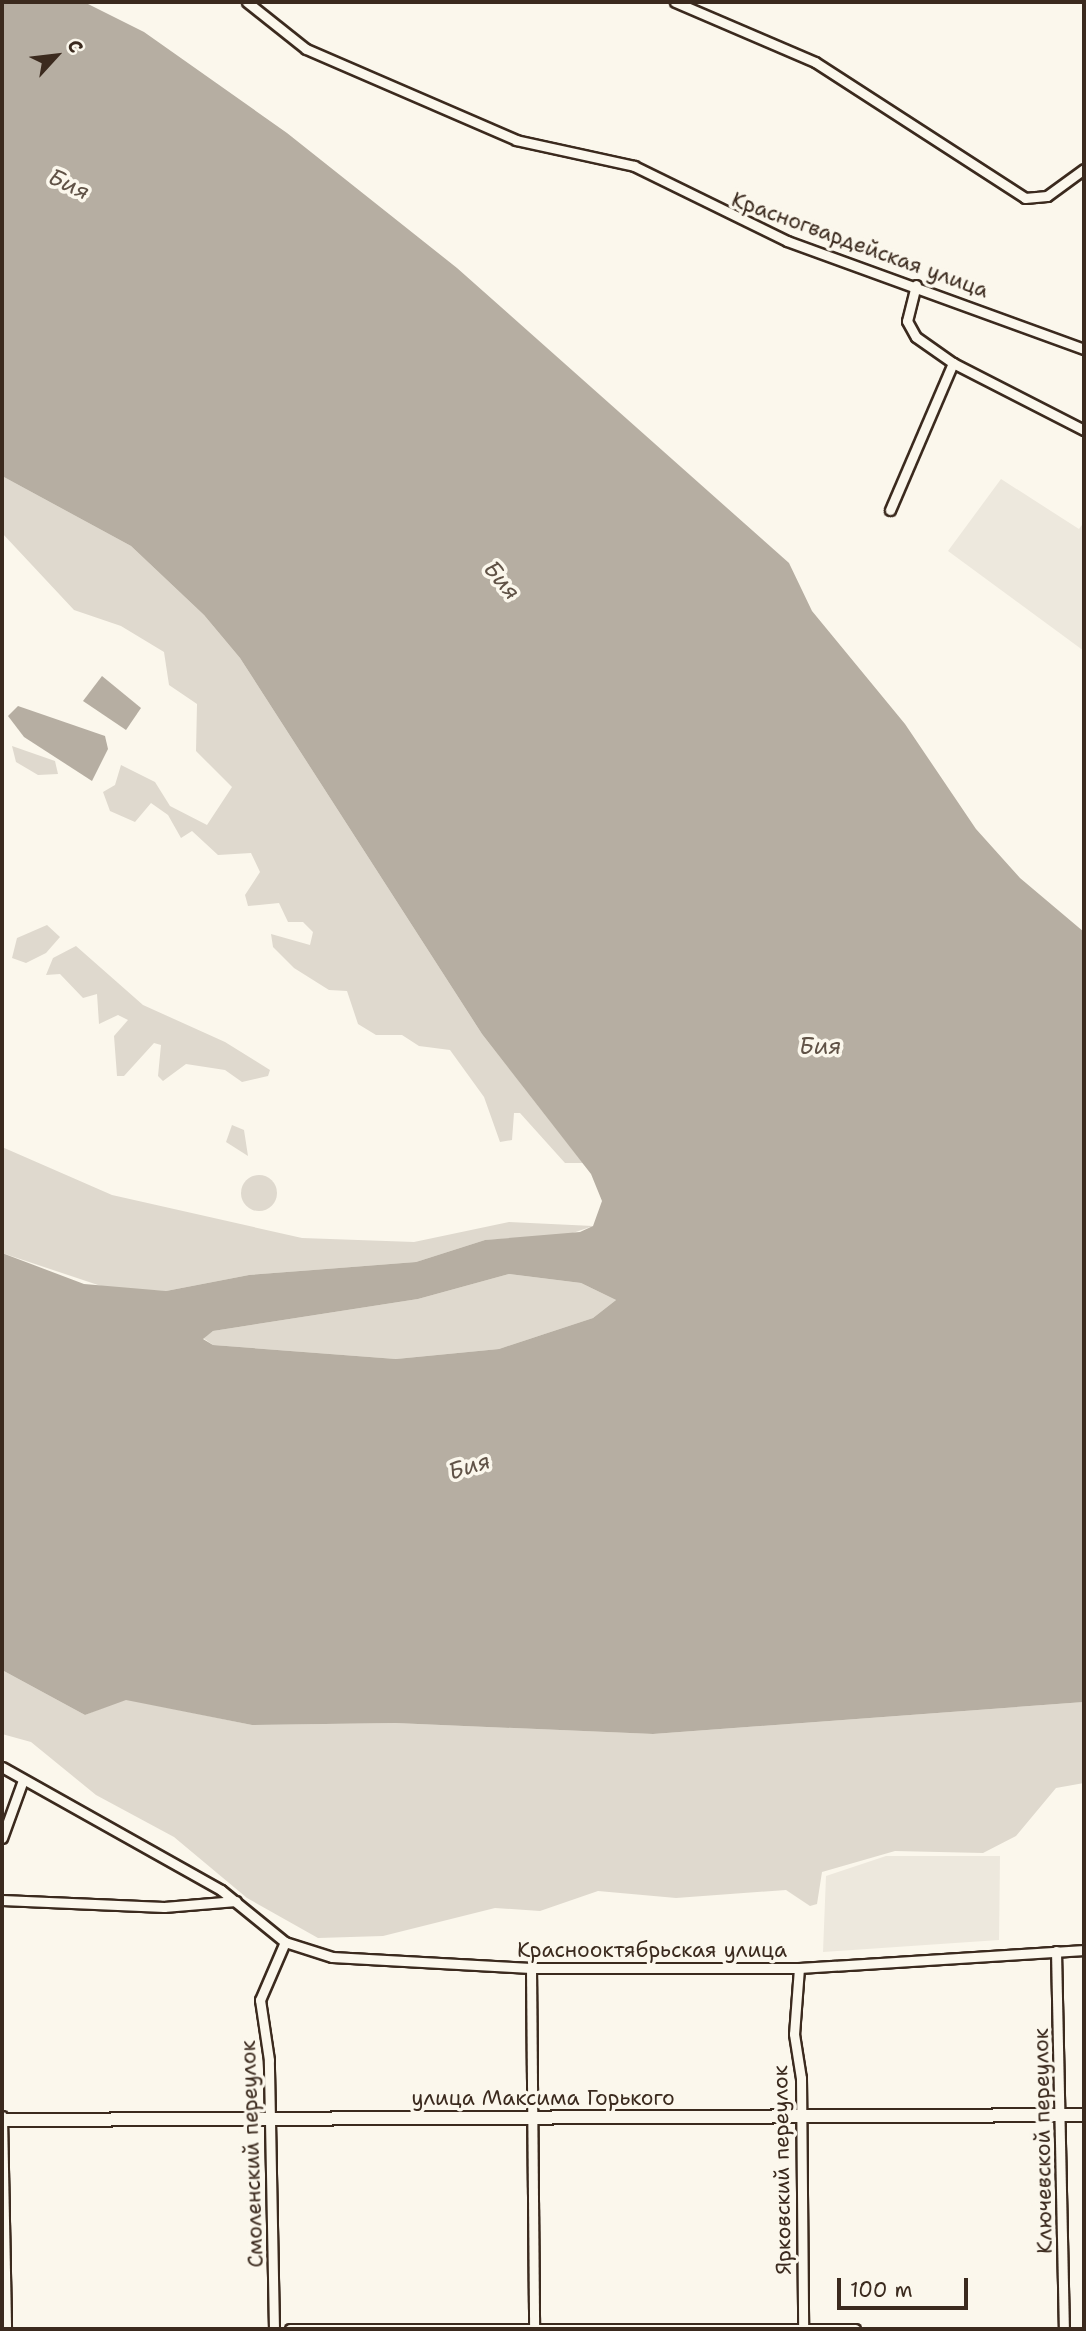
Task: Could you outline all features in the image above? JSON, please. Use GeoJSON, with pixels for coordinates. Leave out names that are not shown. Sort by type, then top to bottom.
{"type":"FeatureCollection","features":[{"type":"Feature","properties":{"kind":"main road","name":"улица Максима Горького"},"geometry":{"type":"LineString","coordinates":[[2,2118],[1084,2115]]}},
{"type":"Feature","properties":{"kind":"street","name":"Красногвардейская улица"},"geometry":{"type":"LineString","coordinates":[[247,2],[306,49],[516,140],[634,166],[732,218],[1084,349]]}},
{"type":"Feature","properties":{"kind":"street"},"geometry":{"type":"LineString","coordinates":[[675,2],[815,62],[1026,198],[1047,196],[1084,169]]}},
{"type":"Feature","properties":{"kind":"street"},"geometry":{"type":"LineString","coordinates":[[916,285],[908,326],[953,363],[1084,430]]}},
{"type":"Feature","properties":{"kind":"street"},"geometry":{"type":"LineString","coordinates":[[890,510],[953,363]]}},
{"type":"Feature","properties":{"kind":"street","name":"Краснооктябрьская улица"},"geometry":{"type":"LineString","coordinates":[[2,1768],[236,1901],[285,1942],[348,1959],[531,1968],[799,1968],[1084,1950]]}},
{"type":"Feature","properties":{"kind":"street"},"geometry":{"type":"LineString","coordinates":[[2,1838],[23,1780]]}},
{"type":"Feature","properties":{"kind":"street"},"geometry":{"type":"LineString","coordinates":[[2,1900],[164,1907],[236,1901]]}},
{"type":"Feature","properties":{"kind":"street","name":"Смоленский переулок"},"geometry":{"type":"LineString","coordinates":[[274,2329],[271,2119],[260,2000],[285,1942]]}},
{"type":"Feature","properties":{"kind":"street","name":"Ключевской переулок"},"geometry":{"type":"LineString","coordinates":[[1056,1951],[1064,2329]]}},
{"type":"Feature","properties":{"kind":"street"},"geometry":{"type":"LineString","coordinates":[[531,1968],[530,2117],[534,2329]]}},
{"type":"Feature","properties":{"kind":"street","name":"Ярковский переулок"},"geometry":{"type":"LineString","coordinates":[[799,1968],[794,2034],[802,2116],[803,2329]]}},
{"type":"Feature","properties":{"kind":"street"},"geometry":{"type":"LineString","coordinates":[[2,2118],[6,2329]]}},
{"type":"Feature","properties":{"kind":"street"},"geometry":{"type":"LineString","coordinates":[[290,2329],[855,2329]]}},
{"type":"Feature","properties":{"kind":"shaded area"},"geometry":{"type":"Polygon","coordinates":[[[2,476],[131,546],[204,615],[240,658],[482,1034],[583,1163],[565,1163],[520,1113],[514,1113],[512,1140],[500,1142],[484,1097],[450,1050],[419,1046],[402,1035],[376,1035],[358,1024],[347,991],[329,990],[294,968],[273,947],[271,934],[310,945],[313,932],[303,922],[288,922],[279,903],[248,906],[245,895],[260,872],[251,853],[218,855],[192,831],[181,838],[168,815],[151,803],[135,822],[110,811],[103,792],[115,785],[121,765],[155,782],[170,806],[207,825],[232,787],[196,751],[197,704],[169,685],[164,652],[121,626],[74,610],[2,533],[2,476]]]}},
{"type":"Feature","properties":{"kind":"shaded area"},"geometry":{"type":"Polygon","coordinates":[[[1001,479],[1079,529],[1084,522],[1084,651],[948,551],[1001,479]]]}},
{"type":"Feature","properties":{"kind":"shaded area"},"geometry":{"type":"Polygon","coordinates":[[[12,746],[55,761],[58,774],[38,775],[16,762],[12,746]]]}},
{"type":"Feature","properties":{"kind":"shaded area"},"geometry":{"type":"Polygon","coordinates":[[[47,925],[60,937],[46,953],[26,963],[12,958],[17,938],[47,925]]]}},
{"type":"Feature","properties":{"kind":"shaded area"},"geometry":{"type":"Polygon","coordinates":[[[76,946],[143,1005],[225,1042],[270,1070],[268,1076],[242,1082],[225,1070],[186,1064],[163,1081],[158,1076],[161,1045],[154,1043],[124,1076],[117,1076],[114,1036],[128,1020],[118,1015],[99,1024],[97,994],[83,998],[60,974],[46,975],[53,958],[76,946]]]}},
{"type":"Feature","properties":{"kind":"shaded area"},"geometry":{"type":"Polygon","coordinates":[[[232,1125],[244,1130],[248,1156],[226,1142],[232,1125]]]}},
{"type":"Feature","properties":{"kind":"shaded area"},"geometry":{"type":"Polygon","coordinates":[[[2,1147],[112,1195],[302,1238],[414,1242],[509,1222],[593,1226],[567,1235],[485,1240],[416,1262],[249,1275],[166,1291],[110,1289],[2,1253],[2,1147]]]}},
{"type":"Feature","properties":{"kind":"shaded area"},"geometry":{"type":"Polygon","coordinates":[[[259,1175],[272,1180],[277,1193],[272,1206],[259,1211],[246,1206],[241,1193],[246,1180],[259,1175]]]}},
{"type":"Feature","properties":{"kind":"shaded area"},"geometry":{"type":"Polygon","coordinates":[[[509,1274],[581,1283],[616,1300],[593,1318],[499,1349],[396,1359],[213,1345],[203,1338],[213,1331],[418,1299],[509,1274]]]}},
{"type":"Feature","properties":{"kind":"shaded area"},"geometry":{"type":"Polygon","coordinates":[[[2,1670],[85,1715],[125,1699],[252,1725],[395,1723],[653,1734],[1084,1702],[1084,1783],[1056,1788],[1016,1836],[983,1853],[895,1851],[822,1872],[817,1904],[810,1906],[786,1890],[676,1898],[598,1891],[540,1911],[495,1908],[383,1936],[318,1938],[247,1898],[174,1837],[96,1795],[31,1742],[2,1734],[2,1670]]]}},
{"type":"Feature","properties":{"kind":"shaded area"},"geometry":{"type":"Polygon","coordinates":[[[886,1856],[1000,1856],[999,1940],[823,1952],[826,1876],[886,1856]]]}},
{"type":"Feature","properties":{"kind":"water","name":"Бия"},"geometry":{"type":"Polygon","coordinates":[[[2,2],[84,2],[144,32],[287,133],[457,268],[789,563],[812,611],[905,724],[976,829],[1020,878],[1084,932],[1084,1702],[653,1734],[395,1723],[252,1725],[126,1700],[85,1715],[2,1670],[2,1253],[84,1284],[166,1291],[249,1275],[416,1262],[485,1240],[580,1232],[593,1226],[602,1201],[591,1174],[482,1034],[240,658],[204,615],[131,546],[2,476],[2,2]],[[509,1274],[418,1299],[213,1331],[203,1339],[213,1345],[396,1359],[499,1349],[593,1318],[616,1300],[581,1283],[509,1274]]]}},
{"type":"Feature","properties":{"kind":"water"},"geometry":{"type":"Polygon","coordinates":[[[102,676],[141,708],[126,730],[83,701],[102,676]]]}},
{"type":"Feature","properties":{"kind":"water"},"geometry":{"type":"Polygon","coordinates":[[[18,706],[105,736],[108,749],[92,781],[24,737],[8,716],[18,706]]]}}]}
